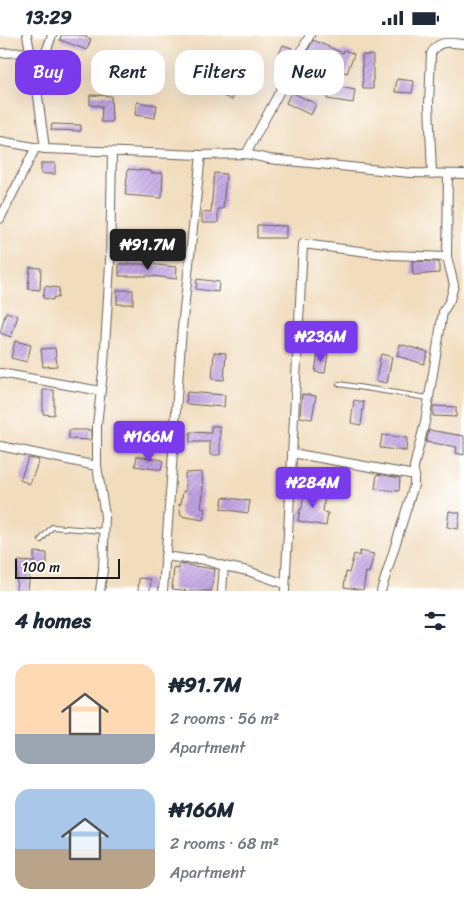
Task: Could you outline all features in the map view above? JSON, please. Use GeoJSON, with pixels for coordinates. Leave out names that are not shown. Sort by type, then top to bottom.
{"type":"FeatureCollection","features":[{"type":"Feature","properties":{"kind":"street"},"geometry":{"type":"LineString","coordinates":[[27,35],[30,50]]}},
{"type":"Feature","properties":{"kind":"street"},"geometry":{"type":"LineString","coordinates":[[47,50],[52,35]]}},
{"type":"Feature","properties":{"kind":"street"},"geometry":{"type":"LineString","coordinates":[[246,154],[310,35]]}},
{"type":"Feature","properties":{"kind":"street"},"geometry":{"type":"LineString","coordinates":[[432,173],[431,54],[434,47],[442,43],[464,44]]}},
{"type":"Feature","properties":{"kind":"street"},"geometry":{"type":"LineString","coordinates":[[0,53],[15,53]]}},
{"type":"Feature","properties":{"kind":"street"},"geometry":{"type":"LineString","coordinates":[[38,95],[45,149]]}},
{"type":"Feature","properties":{"kind":"street"},"geometry":{"type":"LineString","coordinates":[[0,141],[45,149],[112,153],[246,154],[269,159],[464,174]]}},
{"type":"Feature","properties":{"kind":"street"},"geometry":{"type":"LineString","coordinates":[[0,219],[36,147]]}},
{"type":"Feature","properties":{"kind":"street"},"geometry":{"type":"LineString","coordinates":[[100,591],[103,570],[104,516],[96,466],[110,264],[112,153]]}},
{"type":"Feature","properties":{"kind":"street"},"geometry":{"type":"LineString","coordinates":[[163,591],[182,328],[202,155]]}},
{"type":"Feature","properties":{"kind":"street"},"geometry":{"type":"LineString","coordinates":[[381,591],[407,509],[415,475],[414,467],[443,312],[450,299],[454,285],[447,257],[448,174]]}},
{"type":"Feature","properties":{"kind":"street"},"geometry":{"type":"LineString","coordinates":[[165,556],[201,559],[248,571],[285,588],[303,244],[392,255],[447,257]]}},
{"type":"Feature","properties":{"kind":"street"},"geometry":{"type":"LineString","coordinates":[[0,373],[101,391]]}},
{"type":"Feature","properties":{"kind":"street"},"geometry":{"type":"LineString","coordinates":[[0,446],[96,466]]}},
{"type":"Feature","properties":{"kind":"street"},"geometry":{"type":"LineString","coordinates":[[292,453],[415,475]]}},
{"type":"Feature","properties":{"kind":"street"},"geometry":{"type":"LineString","coordinates":[[222,591],[224,566]]}},
{"type":"Feature","properties":{"kind":"lane"},"geometry":{"type":"LineString","coordinates":[[339,384],[428,398]]}},
{"type":"Feature","properties":{"kind":"lane"},"geometry":{"type":"LineString","coordinates":[[41,540],[52,527],[104,531]]}},
{"type":"Feature","properties":{"kind":"building"},"geometry":{"type":"Polygon","coordinates":[[[61,35],[81,35],[91,39],[87,50],[60,40],[61,35]]]}},
{"type":"Feature","properties":{"kind":"building"},"geometry":{"type":"Polygon","coordinates":[[[313,40],[336,50],[308,50],[313,40]]]}},
{"type":"Feature","properties":{"kind":"building"},"geometry":{"type":"Polygon","coordinates":[[[283,45],[292,48],[291,50],[281,50],[283,45]]]}},
{"type":"Feature","properties":{"kind":"building"},"geometry":{"type":"Polygon","coordinates":[[[344,50],[354,54],[347,73],[344,72],[344,50]]]}},
{"type":"Feature","properties":{"kind":"building"},"geometry":{"type":"Polygon","coordinates":[[[362,55],[373,55],[373,89],[363,89],[362,55]]]}},
{"type":"Feature","properties":{"kind":"building"},"geometry":{"type":"Polygon","coordinates":[[[397,79],[414,81],[412,93],[395,92],[397,79]]]}},
{"type":"Feature","properties":{"kind":"building"},"geometry":{"type":"Polygon","coordinates":[[[344,88],[355,90],[353,103],[327,99],[328,95],[344,95],[344,88]]]}},
{"type":"Feature","properties":{"kind":"building"},"geometry":{"type":"Polygon","coordinates":[[[90,95],[111,96],[112,122],[101,122],[102,106],[90,105],[90,95]]]}},
{"type":"Feature","properties":{"kind":"building"},"geometry":{"type":"Polygon","coordinates":[[[223,95],[234,95],[232,100],[223,95]]]}},
{"type":"Feature","properties":{"kind":"building"},"geometry":{"type":"Polygon","coordinates":[[[290,95],[297,95],[316,104],[311,115],[286,103],[290,95]]]}},
{"type":"Feature","properties":{"kind":"building"},"geometry":{"type":"Polygon","coordinates":[[[137,102],[157,105],[155,118],[135,115],[137,102]]]}},
{"type":"Feature","properties":{"kind":"building"},"geometry":{"type":"Polygon","coordinates":[[[52,124],[81,125],[81,131],[51,130],[52,124]]]}},
{"type":"Feature","properties":{"kind":"building"},"geometry":{"type":"Polygon","coordinates":[[[41,163],[55,163],[55,174],[41,174],[41,163]]]}},
{"type":"Feature","properties":{"kind":"building"},"geometry":{"type":"Polygon","coordinates":[[[128,169],[163,173],[162,198],[125,195],[128,169]]]}},
{"type":"Feature","properties":{"kind":"building"},"geometry":{"type":"Polygon","coordinates":[[[214,173],[226,174],[223,209],[218,209],[218,223],[202,223],[202,212],[211,213],[214,173]]]}},
{"type":"Feature","properties":{"kind":"building"},"geometry":{"type":"Polygon","coordinates":[[[257,225],[286,226],[286,238],[257,238],[257,225]]]}},
{"type":"Feature","properties":{"kind":"building"},"geometry":{"type":"Polygon","coordinates":[[[412,261],[439,262],[439,273],[413,275],[412,261]]]}},
{"type":"Feature","properties":{"kind":"building"},"geometry":{"type":"Polygon","coordinates":[[[119,264],[177,267],[176,279],[151,276],[119,276],[119,264]]]}},
{"type":"Feature","properties":{"kind":"building"},"geometry":{"type":"Polygon","coordinates":[[[30,267],[41,268],[40,290],[28,289],[30,267]]]}},
{"type":"Feature","properties":{"kind":"building"},"geometry":{"type":"Polygon","coordinates":[[[197,279],[219,282],[218,292],[196,289],[197,279]]]}},
{"type":"Feature","properties":{"kind":"building"},"geometry":{"type":"Polygon","coordinates":[[[45,286],[59,288],[58,298],[53,297],[53,300],[43,298],[45,286]]]}},
{"type":"Feature","properties":{"kind":"building"},"geometry":{"type":"Polygon","coordinates":[[[117,290],[133,290],[133,304],[117,304],[117,290]]]}},
{"type":"Feature","properties":{"kind":"building"},"geometry":{"type":"Polygon","coordinates":[[[6,312],[18,316],[11,337],[0,333],[6,312]]]}},
{"type":"Feature","properties":{"kind":"building"},"geometry":{"type":"Polygon","coordinates":[[[15,341],[31,345],[27,362],[11,358],[15,341]]]}},
{"type":"Feature","properties":{"kind":"building"},"geometry":{"type":"Polygon","coordinates":[[[400,344],[428,352],[424,364],[397,356],[400,344]]]}},
{"type":"Feature","properties":{"kind":"building"},"geometry":{"type":"Polygon","coordinates":[[[55,348],[57,366],[43,367],[41,349],[55,348]]]}},
{"type":"Feature","properties":{"kind":"building"},"geometry":{"type":"Polygon","coordinates":[[[214,352],[226,353],[224,380],[212,379],[214,352]]]}},
{"type":"Feature","properties":{"kind":"building"},"geometry":{"type":"Polygon","coordinates":[[[318,353],[328,354],[325,373],[315,372],[318,353]]]}},
{"type":"Feature","properties":{"kind":"building"},"geometry":{"type":"Polygon","coordinates":[[[381,354],[392,357],[387,383],[376,381],[381,354]]]}},
{"type":"Feature","properties":{"kind":"building"},"geometry":{"type":"Polygon","coordinates":[[[43,390],[54,390],[54,415],[43,414],[43,390]]]}},
{"type":"Feature","properties":{"kind":"building"},"geometry":{"type":"Polygon","coordinates":[[[187,392],[225,395],[224,407],[186,404],[187,392]]]}},
{"type":"Feature","properties":{"kind":"building"},"geometry":{"type":"Polygon","coordinates":[[[302,394],[316,396],[312,419],[300,417],[302,394]]]}},
{"type":"Feature","properties":{"kind":"building"},"geometry":{"type":"Polygon","coordinates":[[[354,400],[364,402],[361,425],[351,423],[354,400]]]}},
{"type":"Feature","properties":{"kind":"building"},"geometry":{"type":"Polygon","coordinates":[[[433,406],[456,407],[456,417],[433,416],[433,406]]]}},
{"type":"Feature","properties":{"kind":"building"},"geometry":{"type":"Polygon","coordinates":[[[211,426],[220,426],[220,455],[210,455],[210,442],[190,442],[190,432],[211,433],[211,426]]]}},
{"type":"Feature","properties":{"kind":"building"},"geometry":{"type":"Polygon","coordinates":[[[69,430],[91,430],[91,440],[69,439],[69,430]]]}},
{"type":"Feature","properties":{"kind":"building"},"geometry":{"type":"Polygon","coordinates":[[[429,430],[464,436],[464,455],[456,453],[457,447],[426,442],[429,430]]]}},
{"type":"Feature","properties":{"kind":"building"},"geometry":{"type":"Polygon","coordinates":[[[382,435],[407,438],[406,451],[380,448],[382,435]]]}},
{"type":"Feature","properties":{"kind":"building"},"geometry":{"type":"Polygon","coordinates":[[[137,456],[163,460],[161,470],[135,466],[137,456]]]}},
{"type":"Feature","properties":{"kind":"building"},"geometry":{"type":"Polygon","coordinates":[[[28,458],[39,460],[30,484],[20,480],[28,458]]]}},
{"type":"Feature","properties":{"kind":"building"},"geometry":{"type":"Polygon","coordinates":[[[332,468],[343,468],[342,487],[331,486],[332,468]]]}},
{"type":"Feature","properties":{"kind":"building"},"geometry":{"type":"Polygon","coordinates":[[[202,472],[203,494],[201,508],[205,509],[203,520],[181,516],[179,504],[181,504],[183,491],[186,491],[185,473],[202,472]]]}},
{"type":"Feature","properties":{"kind":"building"},"geometry":{"type":"Polygon","coordinates":[[[377,474],[400,478],[399,491],[375,489],[377,474]]]}},
{"type":"Feature","properties":{"kind":"building"},"geometry":{"type":"Polygon","coordinates":[[[304,492],[325,494],[323,512],[328,513],[326,526],[298,521],[304,492]]]}},
{"type":"Feature","properties":{"kind":"building"},"geometry":{"type":"Polygon","coordinates":[[[223,497],[250,501],[248,513],[221,509],[223,497]]]}},
{"type":"Feature","properties":{"kind":"building"},"geometry":{"type":"Polygon","coordinates":[[[449,511],[460,513],[458,529],[447,527],[449,511]]]}},
{"type":"Feature","properties":{"kind":"building"},"geometry":{"type":"Polygon","coordinates":[[[360,551],[374,554],[369,573],[366,572],[363,590],[344,587],[346,572],[349,573],[354,554],[359,556],[360,551]]]}},
{"type":"Feature","properties":{"kind":"building"},"geometry":{"type":"Polygon","coordinates":[[[34,552],[47,553],[47,571],[30,571],[28,591],[16,590],[18,561],[34,562],[34,552]]]}},
{"type":"Feature","properties":{"kind":"building"},"geometry":{"type":"Polygon","coordinates":[[[179,564],[215,569],[211,591],[172,589],[174,568],[179,569],[179,564]]]}},
{"type":"Feature","properties":{"kind":"building"},"geometry":{"type":"Polygon","coordinates":[[[139,578],[151,579],[150,591],[138,591],[139,578]]]}}]}
